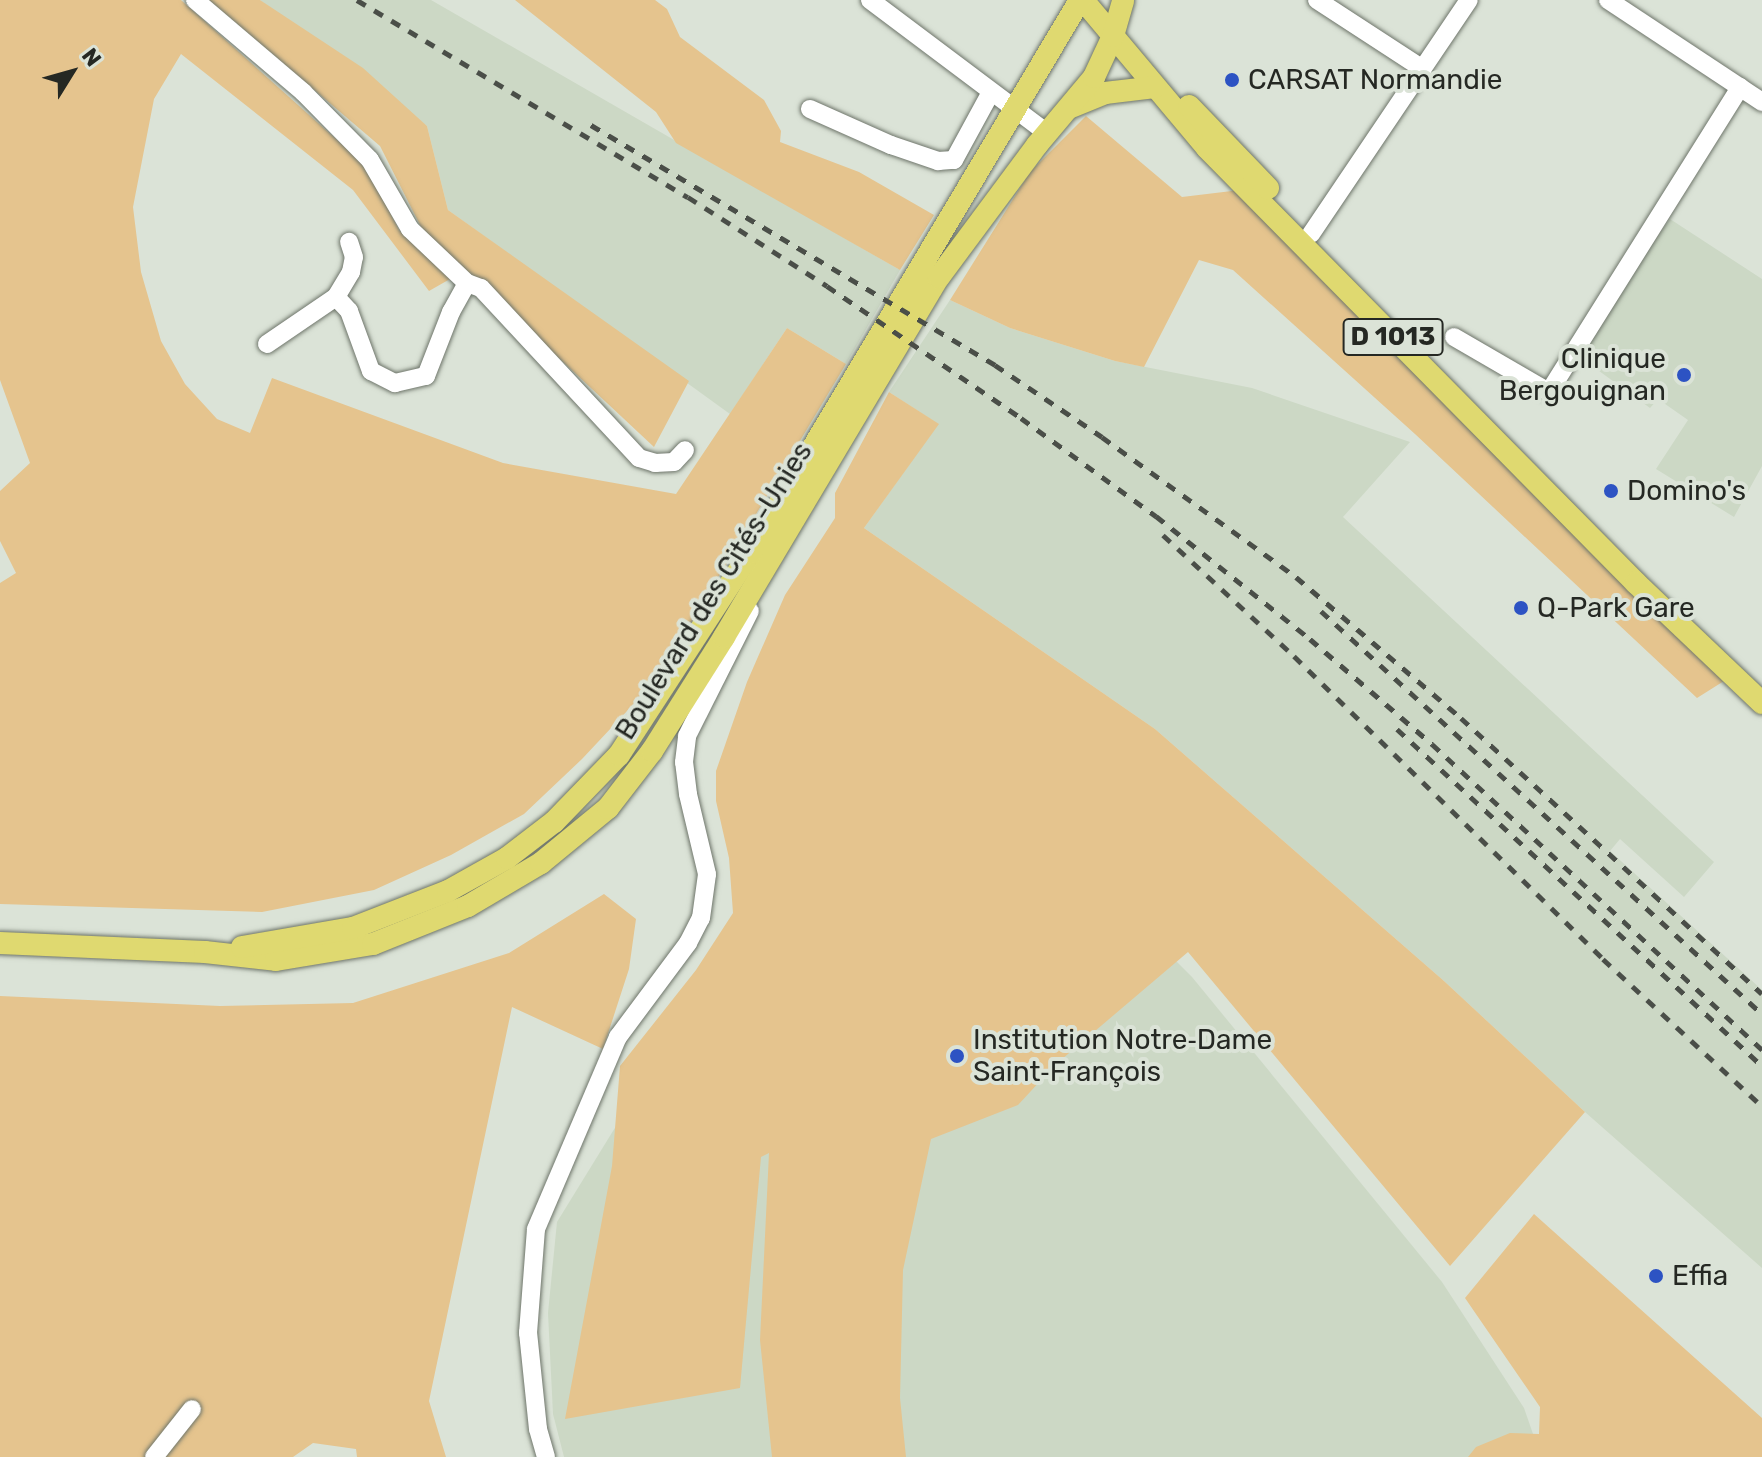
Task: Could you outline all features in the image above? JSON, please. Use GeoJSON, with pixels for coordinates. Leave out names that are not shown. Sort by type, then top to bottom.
{"type":"FeatureCollection","features":[{"type":"Feature","properties":{"kind":"main road","name":"D 1013"},"geometry":{"type":"LineString","coordinates":[[1105,0],[1192,108],[1311,234],[1762,686]]}},
{"type":"Feature","properties":{"kind":"main road","name":"D 1013"},"geometry":{"type":"LineString","coordinates":[[1074,5],[1118,18],[1155,87],[1207,148],[1636,583],[1762,703]]}},
{"type":"Feature","properties":{"kind":"main road","name":"Boulevard des Cités-Unies"},"geometry":{"type":"LineString","coordinates":[[205,952],[353,928],[399,912],[507,858],[573,804],[619,755],[680,666],[1015,109],[1074,5]]}},
{"type":"Feature","properties":{"kind":"main road","name":"Boulevard des Cités-Unies"},"geometry":{"type":"LineString","coordinates":[[0,943],[205,952],[276,960],[373,944],[468,906],[541,863],[608,808],[652,751],[795,520],[939,277],[1047,133],[1094,77],[1118,18]]}},
{"type":"Feature","properties":{"kind":"main road"},"geometry":{"type":"LineString","coordinates":[[1070,107],[1105,93],[1155,87]]}},
{"type":"Feature","properties":{"kind":"street"},"geometry":{"type":"LineString","coordinates":[[195,0],[303,92],[370,160],[410,229],[467,283],[481,288],[639,458],[655,463],[674,462],[685,450]]}},
{"type":"Feature","properties":{"kind":"street"},"geometry":{"type":"LineString","coordinates":[[870,0],[1047,133]]}},
{"type":"Feature","properties":{"kind":"street"},"geometry":{"type":"LineString","coordinates":[[1317,0],[1423,69]]}},
{"type":"Feature","properties":{"kind":"street"},"geometry":{"type":"LineString","coordinates":[[1311,234],[1469,0]]}},
{"type":"Feature","properties":{"kind":"street"},"geometry":{"type":"LineString","coordinates":[[1608,0],[1762,102]]}},
{"type":"Feature","properties":{"kind":"street"},"geometry":{"type":"LineString","coordinates":[[1454,337],[1549,392],[1740,87]]}},
{"type":"Feature","properties":{"kind":"street"},"geometry":{"type":"LineString","coordinates":[[810,109],[880,141],[938,161],[954,160],[991,92]]}},
{"type":"Feature","properties":{"kind":"street"},"geometry":{"type":"LineString","coordinates":[[267,344],[336,297],[351,272],[354,257],[349,242]]}},
{"type":"Feature","properties":{"kind":"street"},"geometry":{"type":"LineString","coordinates":[[336,297],[349,311],[371,371],[395,383],[426,376],[451,312],[467,283]]}},
{"type":"Feature","properties":{"kind":"street"},"geometry":{"type":"LineString","coordinates":[[546,1457],[538,1429],[528,1333],[536,1229],[618,1037],[688,943],[701,918],[707,874],[688,794],[684,762],[687,736],[795,520]]}},
{"type":"Feature","properties":{"kind":"street"},"geometry":{"type":"LineString","coordinates":[[154,1457],[192,1409]]}},
{"type":"Feature","properties":{"kind":"shaded area"},"geometry":{"type":"Polygon","coordinates":[[[0,0],[181,0],[366,166],[399,230],[450,279],[429,291],[353,190],[181,54],[154,99],[133,207],[141,272],[161,341],[185,384],[217,419],[250,433],[272,378],[503,463],[676,494],[787,328],[846,364],[658,678],[582,759],[524,814],[451,855],[374,890],[262,912],[0,904],[0,583],[16,573],[0,541],[0,491],[30,463],[0,380],[0,0]]]}},
{"type":"Feature","properties":{"kind":"shaded area"},"geometry":{"type":"Polygon","coordinates":[[[209,0],[260,0],[363,68],[427,126],[448,210],[689,381],[654,447],[423,231],[380,146],[209,0]]]}},
{"type":"Feature","properties":{"kind":"shaded area"},"geometry":{"type":"Polygon","coordinates":[[[260,0],[431,0],[900,270],[846,364],[787,328],[730,414],[448,210],[427,126],[260,0]]]}},
{"type":"Feature","properties":{"kind":"shaded area"},"geometry":{"type":"Polygon","coordinates":[[[515,0],[655,0],[667,9],[680,37],[764,100],[781,131],[780,142],[859,172],[934,215],[900,270],[676,143],[656,112],[515,0]]]}},
{"type":"Feature","properties":{"kind":"shaded area"},"geometry":{"type":"Polygon","coordinates":[[[1086,116],[1182,197],[1240,190],[1724,681],[1697,698],[1415,434],[1233,270],[1199,260],[1144,367],[1010,328],[950,300],[1030,172],[1086,116]]]}},
{"type":"Feature","properties":{"kind":"shaded area","name":"Clinique Bergouignan"},"geometry":{"type":"Polygon","coordinates":[[[1670,219],[1762,279],[1762,466],[1734,517],[1656,469],[1688,420],[1658,399],[1650,408],[1573,352],[1670,219]]]}},
{"type":"Feature","properties":{"kind":"shaded area"},"geometry":{"type":"Polygon","coordinates":[[[950,300],[1010,328],[1115,361],[1252,388],[1410,442],[1343,517],[1714,862],[1684,897],[1620,839],[1610,851],[1762,990],[1762,1268],[1585,1112],[1444,981],[1155,729],[864,528],[938,424],[889,392],[950,300]]]}},
{"type":"Feature","properties":{"kind":"shaded area"},"geometry":{"type":"Polygon","coordinates":[[[889,392],[939,424],[864,528],[1155,729],[1444,981],[1585,1112],[1450,1266],[1188,952],[1055,1065],[1018,1105],[931,1139],[903,1270],[900,1398],[906,1457],[772,1457],[760,1340],[769,1153],[761,1157],[740,1388],[565,1419],[612,1166],[620,1066],[696,970],[733,913],[729,858],[716,801],[716,771],[747,682],[785,595],[835,518],[835,493],[889,392]]]}},
{"type":"Feature","properties":{"kind":"shaded area"},"geometry":{"type":"Polygon","coordinates":[[[604,894],[636,919],[629,969],[603,1049],[512,1007],[429,1401],[446,1457],[357,1457],[356,1449],[313,1443],[293,1457],[0,1457],[0,996],[220,1006],[353,1003],[509,953],[604,894]]]}},
{"type":"Feature","properties":{"kind":"shaded area","name":"Institution Notre‐Dame Saint‐François"},"geometry":{"type":"Polygon","coordinates":[[[1166,951],[1192,977],[1442,1282],[1524,1408],[1541,1457],[564,1457],[553,1414],[548,1313],[557,1222],[669,1040],[1166,951]]]}},
{"type":"Feature","properties":{"kind":"shaded area"},"geometry":{"type":"Polygon","coordinates":[[[1534,1214],[1762,1418],[1762,1457],[1468,1457],[1476,1447],[1510,1433],[1539,1434],[1540,1407],[1465,1298],[1534,1214]]]}},
{"type":"Feature","properties":{"kind":"railway"},"geometry":{"type":"LineString","coordinates":[[357,0],[688,197],[827,286],[1021,418],[1156,516],[1310,639],[1432,744],[1762,1050]]}},
{"type":"Feature","properties":{"kind":"railway"},"geometry":{"type":"LineString","coordinates":[[591,125],[995,365],[1102,437],[1296,577],[1461,718],[1762,994]]}},
{"type":"Feature","properties":{"kind":"railway"},"geometry":{"type":"LineString","coordinates":[[1163,535],[1294,656],[1603,959],[1762,1106]]}},
{"type":"Feature","properties":{"kind":"railway"},"geometry":{"type":"LineString","coordinates":[[1321,611],[1762,1014]]}},
{"type":"Feature","properties":{"kind":"railway"},"geometry":{"type":"LineString","coordinates":[[1397,729],[1762,1066]]}},
{"type":"Feature","properties":{"kind":"place","name":"CARSAT Normandie"},"geometry":{"type":"Point","coordinates":[1232,80]}},
{"type":"Feature","properties":{"kind":"place","name":"Clinique Bergouignan"},"geometry":{"type":"Point","coordinates":[1684,375]}},
{"type":"Feature","properties":{"kind":"place","name":"Domino's"},"geometry":{"type":"Point","coordinates":[1611,491]}},
{"type":"Feature","properties":{"kind":"place","name":"Q-Park Gare"},"geometry":{"type":"Point","coordinates":[1521,608]}},
{"type":"Feature","properties":{"kind":"place","name":"Institution Notre‐Dame Saint‐François"},"geometry":{"type":"Point","coordinates":[957,1056]}},
{"type":"Feature","properties":{"kind":"place","name":"Effia"},"geometry":{"type":"Point","coordinates":[1656,1276]}}]}
